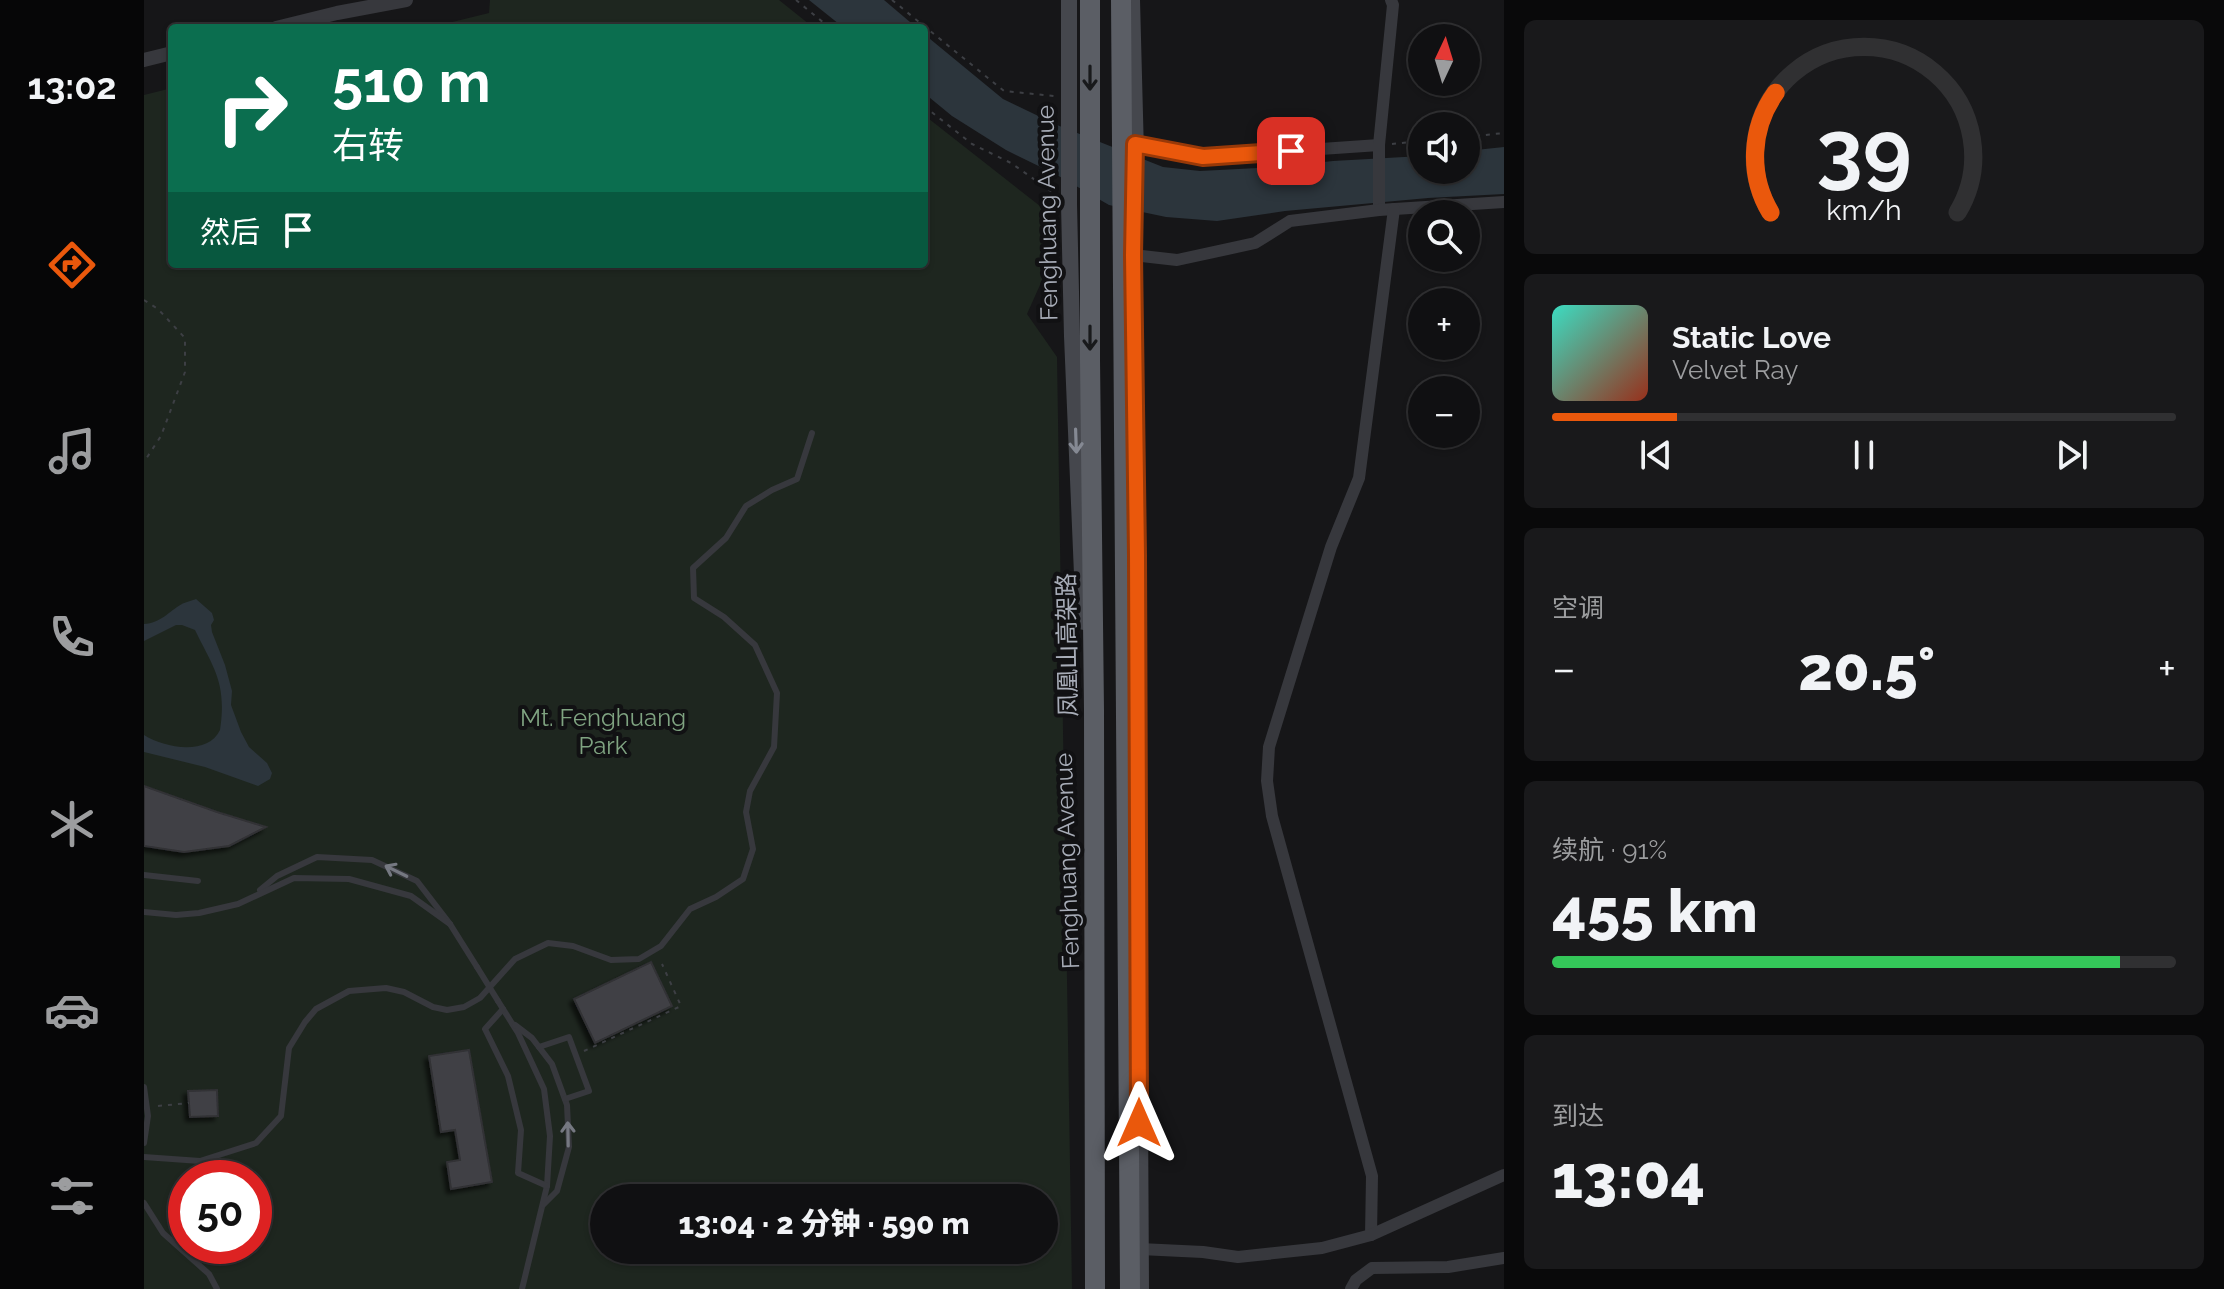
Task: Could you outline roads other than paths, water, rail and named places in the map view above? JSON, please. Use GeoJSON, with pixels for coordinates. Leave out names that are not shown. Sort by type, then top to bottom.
{"type":"FeatureCollection","features":[{"type":"Feature","properties":{"kind":"highway","name":"凤凰山高架路"},"geometry":{"type":"LineString","coordinates":[[1090,0],[1095,1289]]}},
{"type":"Feature","properties":{"kind":"highway"},"geometry":{"type":"LineString","coordinates":[[1121,0],[1130,1289]]}},
{"type":"Feature","properties":{"kind":"main road","name":"Fenghuang Avenue"},"geometry":{"type":"LineString","coordinates":[[1069,0],[1072,336],[1085,649],[1102,1289]]}},
{"type":"Feature","properties":{"kind":"main road"},"geometry":{"type":"LineString","coordinates":[[1132,0],[1136,148],[1133,255],[1141,1289]]}},
{"type":"Feature","properties":{"kind":"street"},"geometry":{"type":"LineString","coordinates":[[292,24],[406,0]]}},
{"type":"Feature","properties":{"kind":"street"},"geometry":{"type":"LineString","coordinates":[[1379,210],[1379,145],[1393,5],[1391,0]]}},
{"type":"Feature","properties":{"kind":"street"},"geometry":{"type":"LineString","coordinates":[[144,60],[168,54]]}},
{"type":"Feature","properties":{"kind":"street"},"geometry":{"type":"LineString","coordinates":[[1136,148],[1203,157],[1379,145]]}},
{"type":"Feature","properties":{"kind":"street"},"geometry":{"type":"LineString","coordinates":[[1133,255],[1177,260],[1255,243],[1290,221],[1379,210],[1504,202]]}},
{"type":"Feature","properties":{"kind":"street"},"geometry":{"type":"LineString","coordinates":[[1371,1235],[1372,1176],[1272,816],[1267,781],[1269,747],[1331,547],[1359,478],[1394,209]]}},
{"type":"Feature","properties":{"kind":"street"},"geometry":{"type":"LineString","coordinates":[[1140,1249],[1238,1257],[1322,1248],[1371,1235],[1504,1175]]}},
{"type":"Feature","properties":{"kind":"street"},"geometry":{"type":"LineString","coordinates":[[1351,1289],[1356,1280],[1372,1268],[1448,1267],[1504,1258]]}},
{"type":"Feature","properties":{"kind":"lane"},"geometry":{"type":"LineString","coordinates":[[144,1157],[200,1161],[256,1143],[281,1116],[289,1048],[316,1009],[349,991],[386,988],[447,1010],[464,1007],[480,998],[515,959],[548,943],[573,946],[611,960],[639,959],[661,946],[690,909],[743,879],[753,849],[746,812],[750,791],[774,747],[777,693],[755,645],[724,617],[694,598],[693,568],[726,538],[746,506],[797,479],[812,433]]}},
{"type":"Feature","properties":{"kind":"lane"},"geometry":{"type":"LineString","coordinates":[[255,895],[277,876],[317,857],[372,860],[417,881],[450,924],[512,1023],[544,1089],[550,1136],[547,1186],[522,1289]]}},
{"type":"Feature","properties":{"kind":"lane"},"geometry":{"type":"LineString","coordinates":[[144,875],[198,881]]}},
{"type":"Feature","properties":{"kind":"lane"},"geometry":{"type":"LineString","coordinates":[[144,912],[176,915],[199,913],[238,904],[294,878],[349,879],[411,896],[450,924]]}},
{"type":"Feature","properties":{"kind":"lane"},"geometry":{"type":"LineString","coordinates":[[503,1009],[485,1029],[508,1076],[521,1130],[518,1173],[547,1186]]}},
{"type":"Feature","properties":{"kind":"lane"},"geometry":{"type":"LineString","coordinates":[[512,1023],[532,1038],[552,1064],[567,1105],[569,1147],[557,1191],[543,1205]]}},
{"type":"Feature","properties":{"kind":"lane"},"geometry":{"type":"LineString","coordinates":[[539,1047],[569,1037],[589,1091],[565,1099]]}},
{"type":"Feature","properties":{"kind":"lane"},"geometry":{"type":"LineString","coordinates":[[144,1087],[147,1107],[144,1143]]}},
{"type":"Feature","properties":{"kind":"lane"},"geometry":{"type":"LineString","coordinates":[[144,1203],[163,1233],[209,1274],[217,1289]]}},
{"type":"Feature","properties":{"kind":"park label","name":"Mt. Fenghuang Park"},"geometry":{"type":"Point","coordinates":[603,731]}}]}
